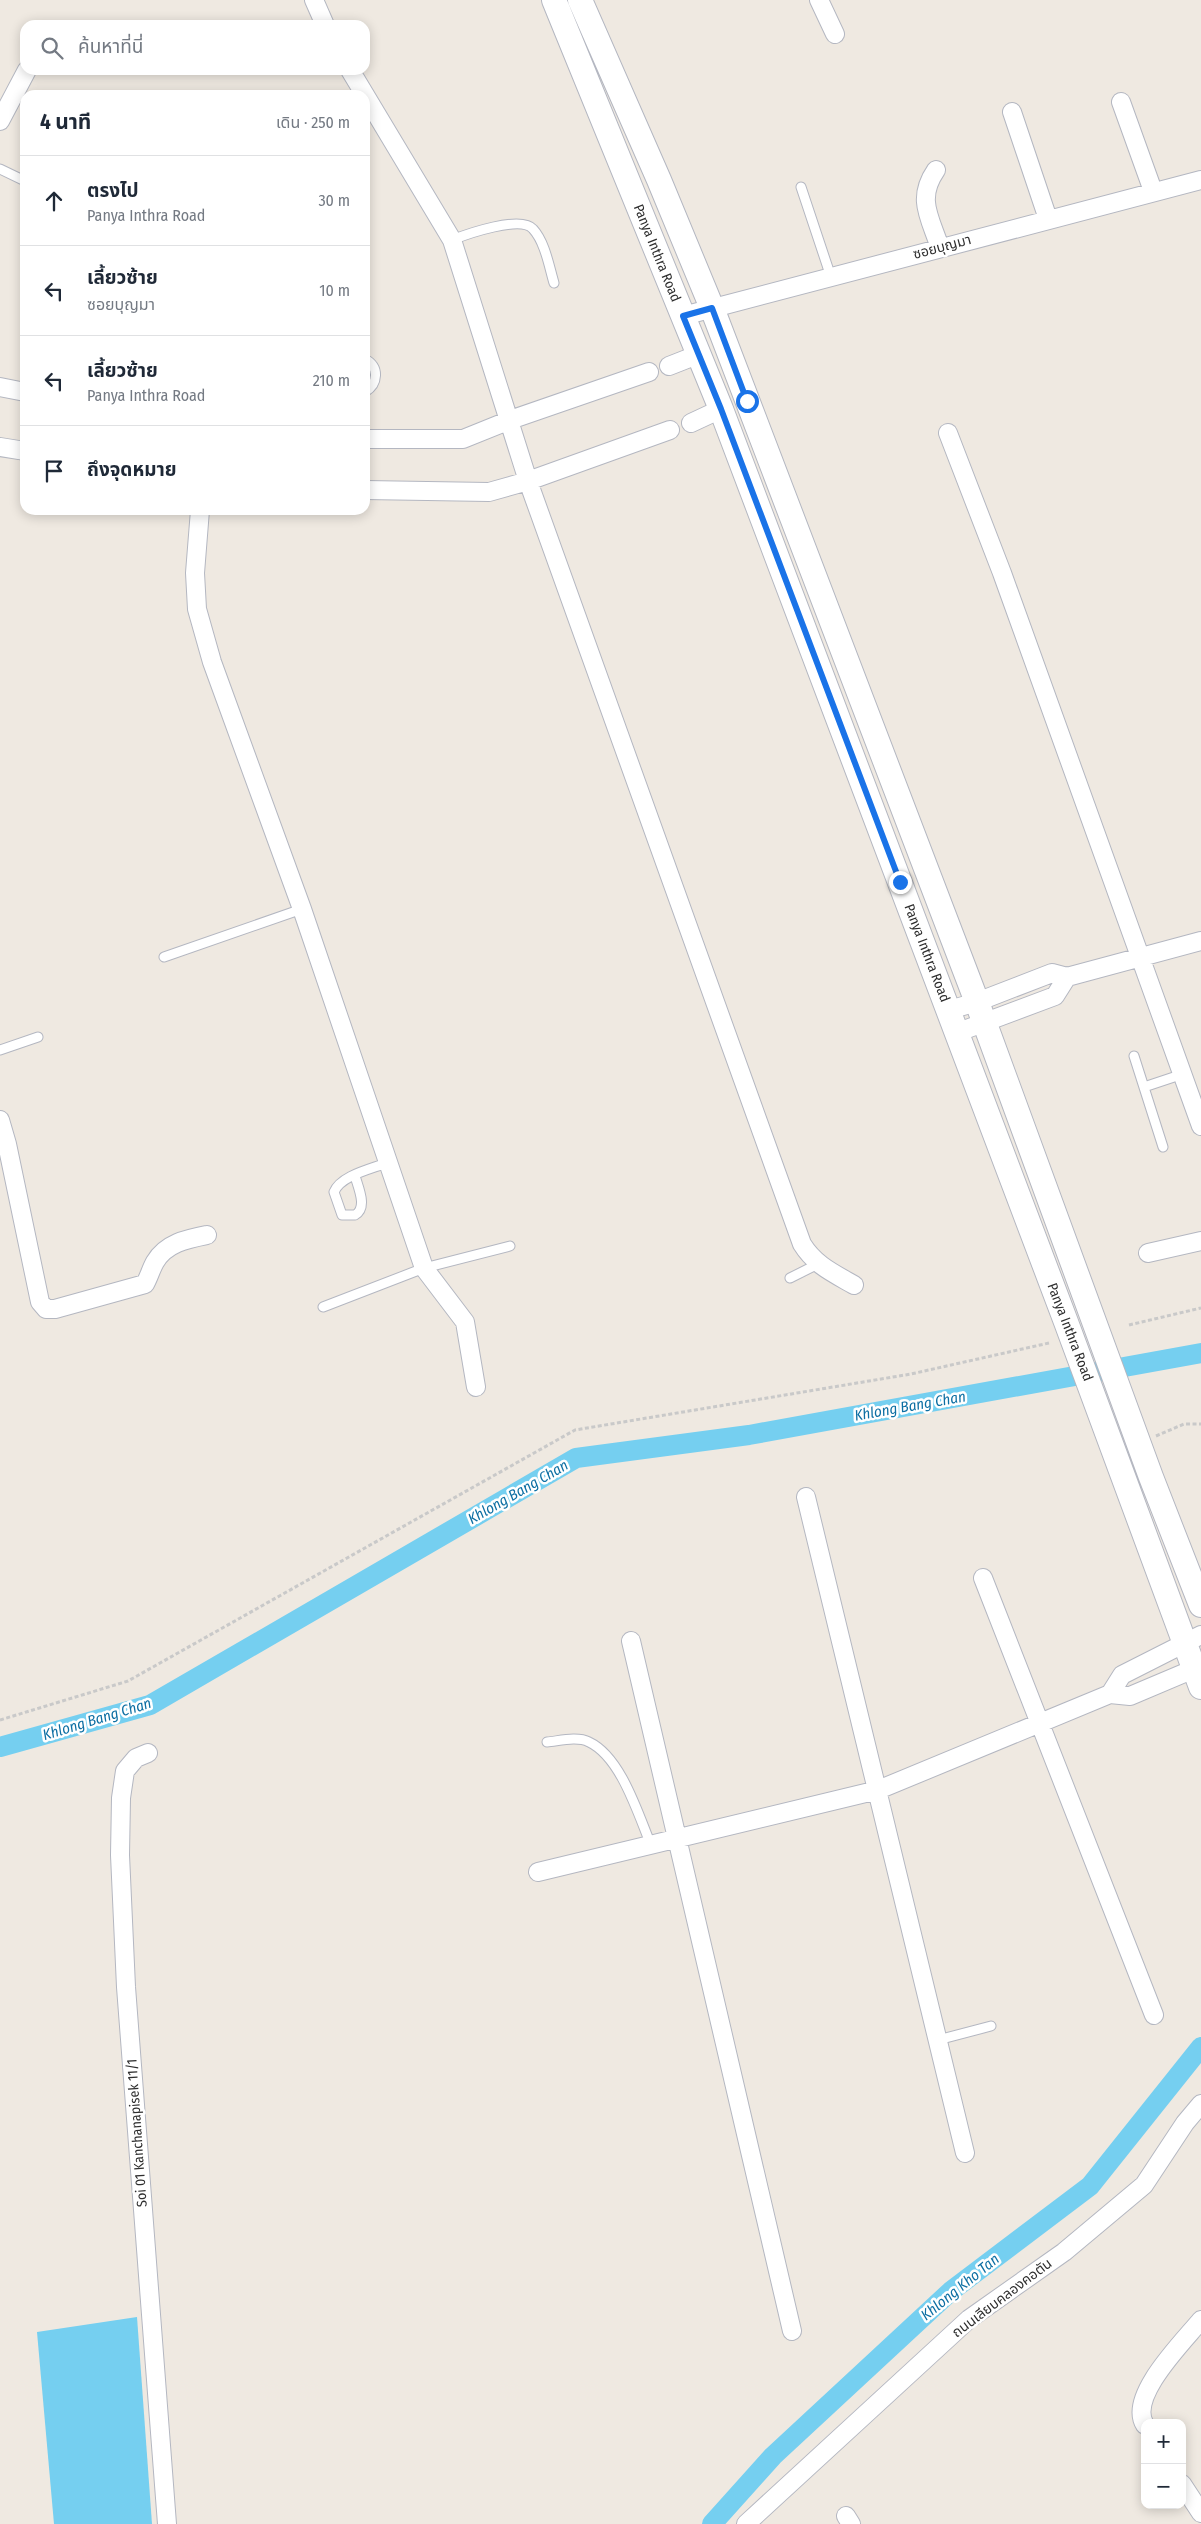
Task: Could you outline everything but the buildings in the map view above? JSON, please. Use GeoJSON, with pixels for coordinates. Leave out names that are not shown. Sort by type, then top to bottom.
{"type":"FeatureCollection","features":[{"type":"Feature","properties":{"kind":"main road","name":"Panya Inthra Road"},"geometry":{"type":"LineString","coordinates":[[554,0],[721,409],[1106,1430],[1192,1640],[1198,1674]]}},
{"type":"Feature","properties":{"kind":"main road","name":"Panya Inthra Road"},"geometry":{"type":"LineString","coordinates":[[580,0],[659,180],[712,308],[980,1013],[1092,1311],[1136,1436],[1201,1605]]}},
{"type":"Feature","properties":{"kind":"street"},"geometry":{"type":"LineString","coordinates":[[314,0],[323,20]]}},
{"type":"Feature","properties":{"kind":"street"},"geometry":{"type":"LineString","coordinates":[[819,0],[835,34]]}},
{"type":"Feature","properties":{"kind":"street"},"geometry":{"type":"LineString","coordinates":[[0,121],[24,75]]}},
{"type":"Feature","properties":{"kind":"street"},"geometry":{"type":"LineString","coordinates":[[353,75],[362,90]]}},
{"type":"Feature","properties":{"kind":"street"},"geometry":{"type":"LineString","coordinates":[[1121,102],[1153,191]]}},
{"type":"Feature","properties":{"kind":"street"},"geometry":{"type":"LineString","coordinates":[[370,103],[452,240],[528,481],[802,1244],[810,1257],[818,1264],[854,1285]]}},
{"type":"Feature","properties":{"kind":"street"},"geometry":{"type":"LineString","coordinates":[[1012,112],[1048,219]]}},
{"type":"Feature","properties":{"kind":"street"},"geometry":{"type":"LineString","coordinates":[[936,170],[926,186],[925,200],[940,248]]}},
{"type":"Feature","properties":{"kind":"street","name":"ซอยบุญมา"},"geometry":{"type":"LineString","coordinates":[[683,316],[1153,191],[1201,180]]}},
{"type":"Feature","properties":{"kind":"street"},"geometry":{"type":"LineString","coordinates":[[669,366],[697,354]]}},
{"type":"Feature","properties":{"kind":"street"},"geometry":{"type":"LineString","coordinates":[[370,440],[463,440],[510,420],[649,372]]}},
{"type":"Feature","properties":{"kind":"street"},"geometry":{"type":"LineString","coordinates":[[0,387],[20,391]]}},
{"type":"Feature","properties":{"kind":"street"},"geometry":{"type":"LineString","coordinates":[[691,423],[721,409]]}},
{"type":"Feature","properties":{"kind":"street"},"geometry":{"type":"LineString","coordinates":[[370,490],[489,492],[528,481],[670,430]]}},
{"type":"Feature","properties":{"kind":"street"},"geometry":{"type":"LineString","coordinates":[[948,433],[973,494],[1142,958],[1201,1126]]}},
{"type":"Feature","properties":{"kind":"street"},"geometry":{"type":"LineString","coordinates":[[0,447],[20,450]]}},
{"type":"Feature","properties":{"kind":"street"},"geometry":{"type":"LineString","coordinates":[[200,515],[195,573],[197,608],[212,662],[302,909],[424,1268],[465,1322],[476,1387]]}},
{"type":"Feature","properties":{"kind":"street"},"geometry":{"type":"LineString","coordinates":[[956,1033],[980,1013],[1052,973],[1067,977],[1201,941]]}},
{"type":"Feature","properties":{"kind":"street"},"geometry":{"type":"LineString","coordinates":[[948,1010],[980,1013]]}},
{"type":"Feature","properties":{"kind":"street"},"geometry":{"type":"LineString","coordinates":[[0,1120],[3,1145],[40,1302],[46,1309],[55,1309],[145,1284],[154,1263],[164,1250],[182,1240],[207,1236]]}},
{"type":"Feature","properties":{"kind":"street"},"geometry":{"type":"LineString","coordinates":[[1148,1253],[1201,1241]]}},
{"type":"Feature","properties":{"kind":"street"},"geometry":{"type":"LineString","coordinates":[[806,1497],[965,2153]]}},
{"type":"Feature","properties":{"kind":"street"},"geometry":{"type":"LineString","coordinates":[[982,1578],[1154,2015]]}},
{"type":"Feature","properties":{"kind":"street"},"geometry":{"type":"LineString","coordinates":[[1110,1694],[1122,1675],[1192,1640]]}},
{"type":"Feature","properties":{"kind":"street"},"geometry":{"type":"LineString","coordinates":[[631,1641],[792,2331]]}},
{"type":"Feature","properties":{"kind":"street"},"geometry":{"type":"LineString","coordinates":[[538,1872],[878,1790],[1039,1721],[1110,1694],[1130,1696],[1198,1674]]}},
{"type":"Feature","properties":{"kind":"street","name":"Soi 01 Kanchanapisek 11/1"},"geometry":{"type":"LineString","coordinates":[[148,1753],[136,1758],[125,1771],[121,1798],[120,1855],[126,1986],[167,2524]]}},
{"type":"Feature","properties":{"kind":"street","name":"ถนนเลียบคลองคอตัน"},"geometry":{"type":"LineString","coordinates":[[746,2524],[969,2319],[1064,2252],[1144,2185],[1185,2123],[1201,2104]]}},
{"type":"Feature","properties":{"kind":"street"},"geometry":{"type":"LineString","coordinates":[[1141,2419],[1140,2405],[1146,2389],[1201,2320]]}},
{"type":"Feature","properties":{"kind":"street"},"geometry":{"type":"LineString","coordinates":[[1186,2490],[1201,2513]]}},
{"type":"Feature","properties":{"kind":"lane"},"geometry":{"type":"LineString","coordinates":[[0,169],[20,179]]}},
{"type":"Feature","properties":{"kind":"lane"},"geometry":{"type":"LineString","coordinates":[[801,187],[831,276]]}},
{"type":"Feature","properties":{"kind":"lane"},"geometry":{"type":"LineString","coordinates":[[452,240],[483,229],[524,224],[533,228],[542,245],[554,283]]}},
{"type":"Feature","properties":{"kind":"lane"},"geometry":{"type":"LineString","coordinates":[[370,363],[374,367],[376,374],[370,388]]}},
{"type":"Feature","properties":{"kind":"lane"},"geometry":{"type":"LineString","coordinates":[[164,957],[302,909]]}},
{"type":"Feature","properties":{"kind":"lane"},"geometry":{"type":"LineString","coordinates":[[0,1050],[38,1037]]}},
{"type":"Feature","properties":{"kind":"lane"},"geometry":{"type":"LineString","coordinates":[[1134,1056],[1163,1147]]}},
{"type":"Feature","properties":{"kind":"lane"},"geometry":{"type":"LineString","coordinates":[[1144,1087],[1183,1074]]}},
{"type":"Feature","properties":{"kind":"lane"},"geometry":{"type":"LineString","coordinates":[[355,1176],[389,1162]]}},
{"type":"Feature","properties":{"kind":"lane"},"geometry":{"type":"LineString","coordinates":[[323,1307],[424,1268],[510,1246]]}},
{"type":"Feature","properties":{"kind":"lane"},"geometry":{"type":"LineString","coordinates":[[790,1278],[818,1264]]}},
{"type":"Feature","properties":{"kind":"lane"},"geometry":{"type":"LineString","coordinates":[[547,1742],[569,1739],[589,1742],[616,1766],[651,1845]]}},
{"type":"Feature","properties":{"kind":"lane"},"geometry":{"type":"LineString","coordinates":[[938,2040],[991,2026]]}},
{"type":"Feature","properties":{"kind":"path"},"geometry":{"type":"LineString","coordinates":[[1129,1325],[1201,1308]]}},
{"type":"Feature","properties":{"kind":"path"},"geometry":{"type":"LineString","coordinates":[[0,1720],[128,1682],[575,1430],[911,1374],[1049,1343]]}},
{"type":"Feature","properties":{"kind":"path"},"geometry":{"type":"LineString","coordinates":[[1136,1436],[1184,1424],[1201,1424]]}},
{"type":"Feature","properties":{"kind":"water"},"geometry":{"type":"Polygon","coordinates":[[[137,2317],[152,2524],[54,2524],[37,2332],[137,2317]]]}},
{"type":"Feature","properties":{"kind":"waterway","name":"Khlong Bang Chan"},"geometry":{"type":"LineString","coordinates":[[0,1747],[150,1705],[576,1458],[749,1435],[1201,1353]]}},
{"type":"Feature","properties":{"kind":"waterway","name":"Khlong Kho Tan"},"geometry":{"type":"LineString","coordinates":[[712,2524],[773,2456],[951,2291],[1090,2186],[1201,2047]]}},
{"type":"Feature","properties":{"kind":"route"},"geometry":{"type":"LineString","coordinates":[[747,401],[712,308],[683,316],[721,409],[900,882]]}}]}
